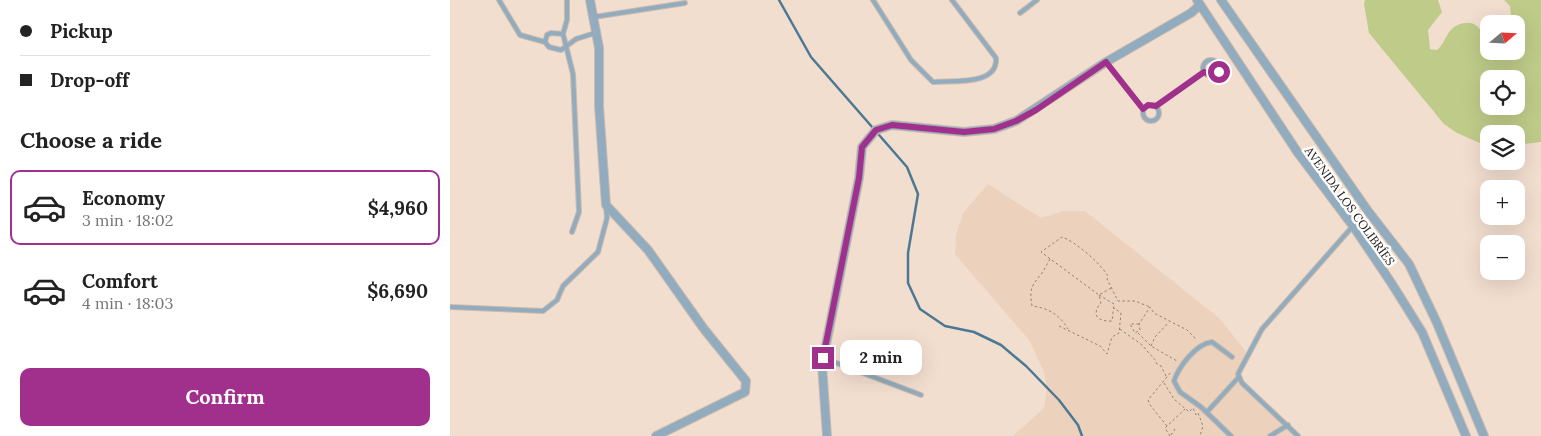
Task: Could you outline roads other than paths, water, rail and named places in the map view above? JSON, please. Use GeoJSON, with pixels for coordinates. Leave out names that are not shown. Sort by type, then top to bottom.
{"type":"FeatureCollection","features":[{"type":"Feature","properties":{"kind":"street"},"geometry":{"type":"LineString","coordinates":[[590,0],[599,48],[599,106],[606,205],[648,250],[704,329],[746,382],[745,392],[656,436]]}},
{"type":"Feature","properties":{"kind":"street","name":"AVENIDA LOS COLIBRÍES"},"geometry":{"type":"LineString","coordinates":[[1222,0],[1368,211],[1409,264],[1437,323],[1484,436]]}},
{"type":"Feature","properties":{"kind":"street"},"geometry":{"type":"LineString","coordinates":[[827,436],[822,384],[823,358],[859,178],[862,147],[876,130],[892,125],[964,132],[994,129],[1016,121],[1036,110],[1106,62],[1191,13],[1198,2]]}},
{"type":"Feature","properties":{"kind":"street","name":"AVENIDA LOS COLIBRÍES"},"geometry":{"type":"LineString","coordinates":[[1198,2],[1298,153],[1353,226],[1422,332],[1466,436]]}},
{"type":"Feature","properties":{"kind":"lane"},"geometry":{"type":"LineString","coordinates":[[499,0],[520,35],[545,42],[554,49],[561,50],[566,44],[596,33]]}},
{"type":"Feature","properties":{"kind":"lane"},"geometry":{"type":"LineString","coordinates":[[567,0],[567,20],[563,34],[574,74],[579,212],[572,232]]}},
{"type":"Feature","properties":{"kind":"lane"},"geometry":{"type":"LineString","coordinates":[[872,0],[911,60],[933,82],[982,78],[992,74],[996,66],[996,58],[952,0]]}},
{"type":"Feature","properties":{"kind":"lane"},"geometry":{"type":"LineString","coordinates":[[1020,13],[1037,0]]}},
{"type":"Feature","properties":{"kind":"lane"},"geometry":{"type":"LineString","coordinates":[[594,17],[685,3]]}},
{"type":"Feature","properties":{"kind":"lane"},"geometry":{"type":"LineString","coordinates":[[545,42],[547,35],[551,32],[563,34]]}},
{"type":"Feature","properties":{"kind":"lane"},"geometry":{"type":"LineString","coordinates":[[1208,60],[1215,60],[1219,65],[1216,74],[1210,76],[1204,72],[1204,65],[1208,60]]}},
{"type":"Feature","properties":{"kind":"lane"},"geometry":{"type":"LineString","coordinates":[[1106,62],[1143,109],[1144,118],[1152,121],[1158,115],[1156,106]]}},
{"type":"Feature","properties":{"kind":"lane"},"geometry":{"type":"LineString","coordinates":[[1143,109],[1148,105],[1156,106],[1204,72]]}},
{"type":"Feature","properties":{"kind":"lane"},"geometry":{"type":"LineString","coordinates":[[450,306],[543,311],[557,300],[564,286],[598,252],[606,218],[606,205]]}},
{"type":"Feature","properties":{"kind":"lane"},"geometry":{"type":"LineString","coordinates":[[1207,412],[1238,378],[1239,370],[1262,328],[1353,226]]}},
{"type":"Feature","properties":{"kind":"lane"},"geometry":{"type":"LineString","coordinates":[[1231,436],[1207,412],[1180,392],[1174,381],[1176,374],[1204,343],[1212,342],[1232,357]]}},
{"type":"Feature","properties":{"kind":"lane"},"geometry":{"type":"LineString","coordinates":[[823,358],[921,395]]}},
{"type":"Feature","properties":{"kind":"lane"},"geometry":{"type":"LineString","coordinates":[[1238,378],[1298,436]]}},
{"type":"Feature","properties":{"kind":"lane"},"geometry":{"type":"LineString","coordinates":[[1270,436],[1288,425]]}},
{"type":"Feature","properties":{"kind":"waterway"},"geometry":{"type":"LineString","coordinates":[[779,0],[811,57],[907,167],[918,194],[908,253],[908,283],[920,309],[945,326],[974,332],[1001,345],[1026,366],[1059,400],[1078,425],[1082,436]]}}]}
